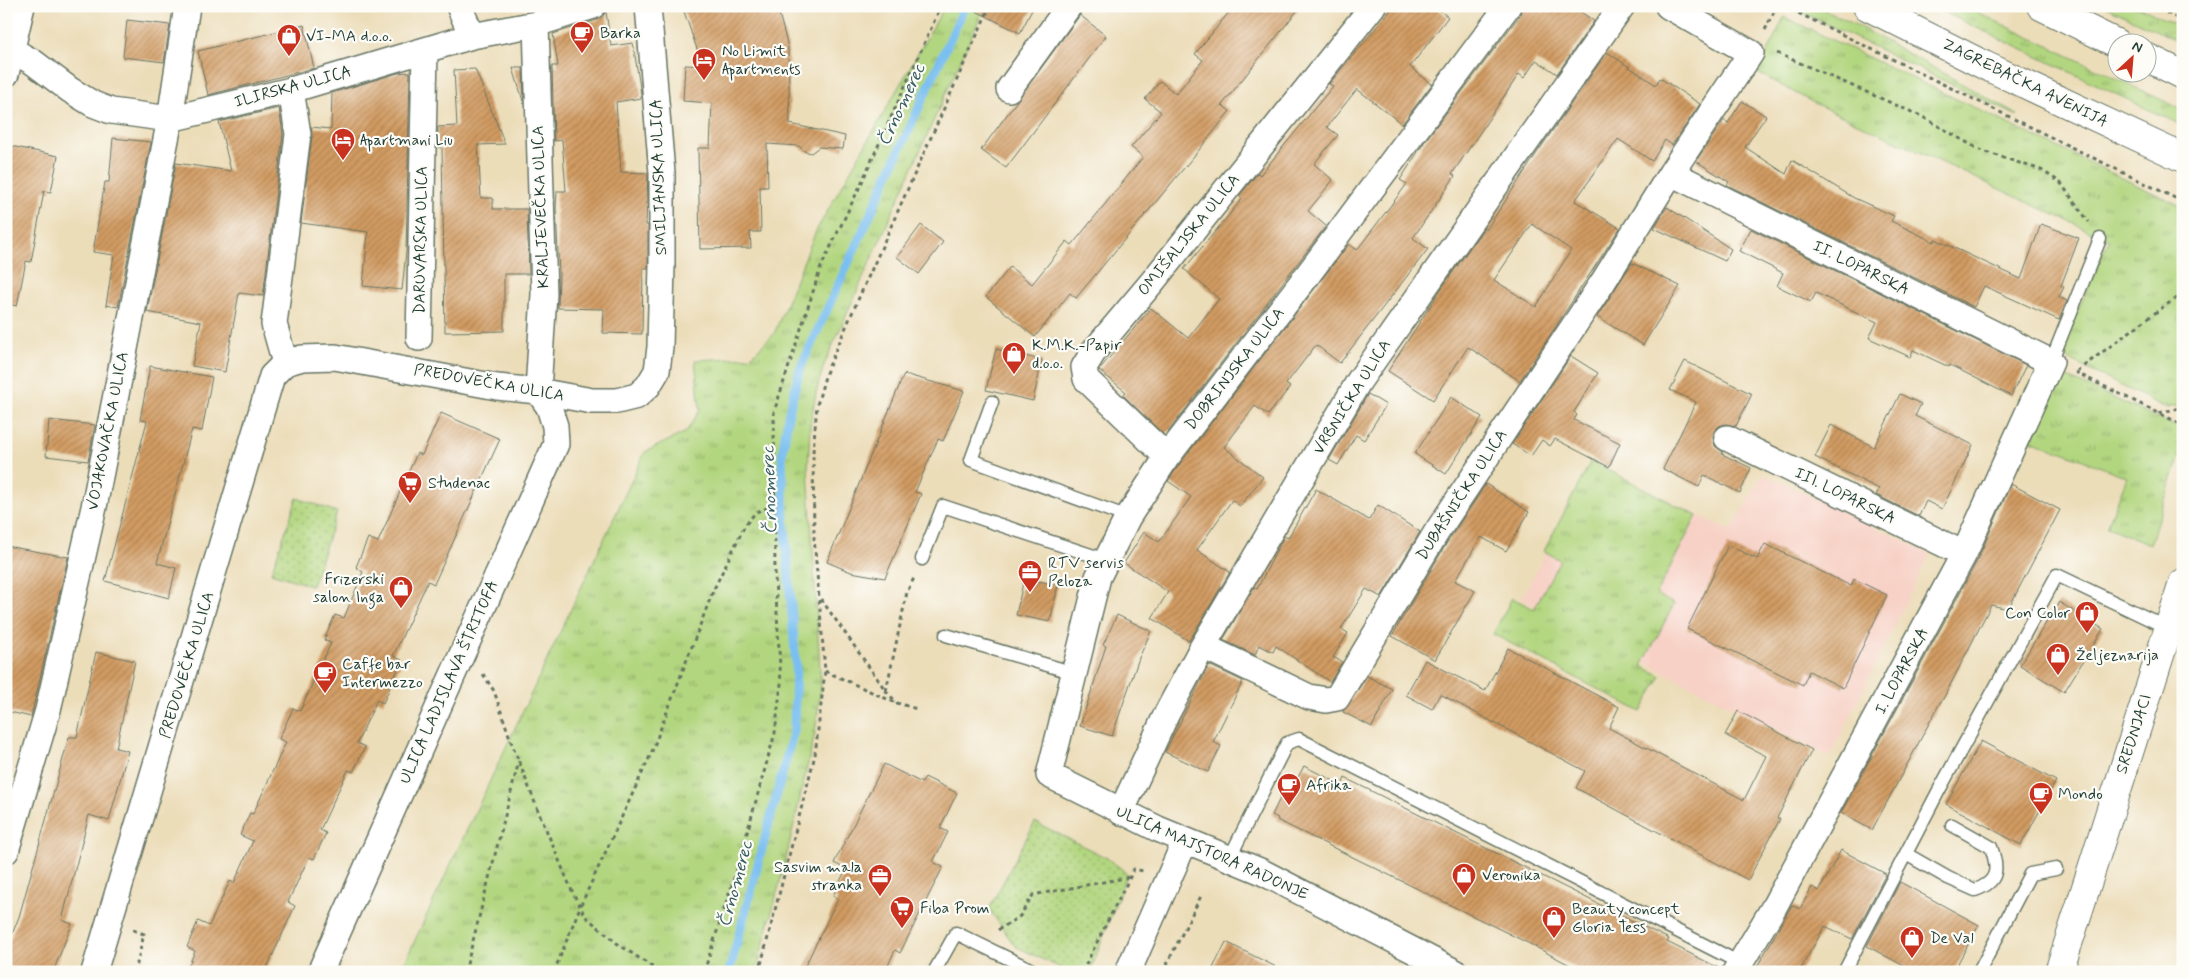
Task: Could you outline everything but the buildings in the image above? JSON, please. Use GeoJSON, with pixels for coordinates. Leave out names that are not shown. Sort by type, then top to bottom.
{"type":"FeatureCollection","features":[{"type":"Feature","properties":{"kind":"main road","name":"ZAGREBAČKA AVENIJA"},"geometry":{"type":"LineString","coordinates":[[1867,6],[1984,65],[2183,158]]}},
{"type":"Feature","properties":{"kind":"main road"},"geometry":{"type":"LineString","coordinates":[[2041,6],[2106,38]]}},
{"type":"Feature","properties":{"kind":"main road"},"geometry":{"type":"LineString","coordinates":[[2156,63],[2183,75]]}},
{"type":"Feature","properties":{"kind":"main road","name":"SREDNJACI"},"geometry":{"type":"LineString","coordinates":[[2059,972],[2183,582]]}},
{"type":"Feature","properties":{"kind":"street"},"geometry":{"type":"LineString","coordinates":[[6,74],[9,49],[22,6]]}},
{"type":"Feature","properties":{"kind":"street","name":"VOJAKOVAČKA ULICA"},"geometry":{"type":"LineString","coordinates":[[6,851],[48,710],[92,517],[170,119],[187,6]]}},
{"type":"Feature","properties":{"kind":"street"},"geometry":{"type":"LineString","coordinates":[[459,6],[472,36]]}},
{"type":"Feature","properties":{"kind":"street","name":"ILIRSKA ULICA"},"geometry":{"type":"LineString","coordinates":[[9,49],[93,104],[111,111],[136,116],[170,119],[291,90],[472,36],[536,24],[592,6]]}},
{"type":"Feature","properties":{"kind":"street","name":"SMILJANSKA ULICA"},"geometry":{"type":"LineString","coordinates":[[648,6],[662,173],[660,347]]}},
{"type":"Feature","properties":{"kind":"street"},"geometry":{"type":"LineString","coordinates":[[1009,89],[1069,6]]}},
{"type":"Feature","properties":{"kind":"street","name":"OMIŠALJSKA ULICA"},"geometry":{"type":"LineString","coordinates":[[1167,457],[1086,379],[1084,367],[1094,351],[1153,281],[1374,6]]}},
{"type":"Feature","properties":{"kind":"street","name":"DOBRINJSKA ULICA"},"geometry":{"type":"LineString","coordinates":[[1049,775],[1098,577],[1128,517],[1167,457],[1306,277],[1508,6]]}},
{"type":"Feature","properties":{"kind":"street","name":"VRBNIČKA ULICA"},"geometry":{"type":"LineString","coordinates":[[1121,812],[1167,712],[1203,646],[1359,381],[1622,6]]}},
{"type":"Feature","properties":{"kind":"street"},"geometry":{"type":"LineString","coordinates":[[1668,6],[1750,53],[1671,174]]}},
{"type":"Feature","properties":{"kind":"street","name":"KRALJEVEČKA ULICA"},"geometry":{"type":"LineString","coordinates":[[536,24],[544,294],[538,391]]}},
{"type":"Feature","properties":{"kind":"street","name":"DARUVARSKA ULICA"},"geometry":{"type":"LineString","coordinates":[[419,338],[425,51]]}},
{"type":"Feature","properties":{"kind":"street"},"geometry":{"type":"LineString","coordinates":[[285,363],[274,324],[298,134],[291,90]]}},
{"type":"Feature","properties":{"kind":"street","name":"DUBAŠNIČKA ULICA"},"geometry":{"type":"LineString","coordinates":[[1203,646],[1309,697],[1326,700],[1337,698],[1436,533],[1603,282],[1671,174]]}},
{"type":"Feature","properties":{"kind":"street","name":"II. LOPARSKA"},"geometry":{"type":"LineString","coordinates":[[1671,174],[2051,362]]}},
{"type":"Feature","properties":{"kind":"street","name":"PREDOVEČKA ULICA"},"geometry":{"type":"LineString","coordinates":[[94,972],[272,376],[285,363],[302,358],[334,356],[497,387],[538,391],[592,402],[617,401],[637,396],[648,386],[657,371],[660,347]]}},
{"type":"Feature","properties":{"kind":"street","name":"I. LOPARSKA"},"geometry":{"type":"LineString","coordinates":[[1737,967],[1774,907],[1964,554],[2051,362]]}},
{"type":"Feature","properties":{"kind":"street","name":"ULICA LADISLAVA ŠTRITOFA"},"geometry":{"type":"LineString","coordinates":[[320,972],[556,444],[555,426],[549,407],[538,391]]}},
{"type":"Feature","properties":{"kind":"street","name":"III. LOPARSKA"},"geometry":{"type":"LineString","coordinates":[[1726,438],[1964,554]]}},
{"type":"Feature","properties":{"kind":"street","name":"ULICA MAJSTORA RADONJE"},"geometry":{"type":"LineString","coordinates":[[1049,775],[1121,812],[1185,841],[1230,857],[1455,972]]}},
{"type":"Feature","properties":{"kind":"street"},"geometry":{"type":"LineString","coordinates":[[1128,972],[1185,841]]}},
{"type":"Feature","properties":{"kind":"lane"},"geometry":{"type":"LineString","coordinates":[[2051,362],[2100,239]]}},
{"type":"Feature","properties":{"kind":"lane"},"geometry":{"type":"LineString","coordinates":[[992,402],[972,460],[1128,517]]}},
{"type":"Feature","properties":{"kind":"lane"},"geometry":{"type":"LineString","coordinates":[[922,559],[943,506],[1106,560]]}},
{"type":"Feature","properties":{"kind":"lane"},"geometry":{"type":"LineString","coordinates":[[1844,972],[2057,575],[2168,628]]}},
{"type":"Feature","properties":{"kind":"lane"},"geometry":{"type":"LineString","coordinates":[[946,635],[1074,673]]}},
{"type":"Feature","properties":{"kind":"lane"},"geometry":{"type":"LineString","coordinates":[[1230,857],[1287,743],[1299,739],[1737,967]]}},
{"type":"Feature","properties":{"kind":"lane"},"geometry":{"type":"LineString","coordinates":[[1906,854],[1948,878],[1974,890],[1988,886],[1995,876],[1996,860],[1992,847],[1952,825]]}},
{"type":"Feature","properties":{"kind":"lane"},"geometry":{"type":"LineString","coordinates":[[1979,972],[2030,874],[2056,869]]}},
{"type":"Feature","properties":{"kind":"lane"},"geometry":{"type":"LineString","coordinates":[[934,972],[956,933],[1036,972]]}},
{"type":"Feature","properties":{"kind":"path"},"geometry":{"type":"LineString","coordinates":[[704,972],[736,872],[775,733],[782,684],[775,578],[774,412],[818,276],[941,6]]}},
{"type":"Feature","properties":{"kind":"path"},"geometry":{"type":"LineString","coordinates":[[759,972],[815,755],[825,671],[814,537],[813,452],[817,405],[826,373],[990,6]]}},
{"type":"Feature","properties":{"kind":"path"},"geometry":{"type":"LineString","coordinates":[[1766,28],[1777,6]]}},
{"type":"Feature","properties":{"kind":"path"},"geometry":{"type":"LineString","coordinates":[[1784,6],[2183,202]]}},
{"type":"Feature","properties":{"kind":"path"},"geometry":{"type":"LineString","coordinates":[[2152,6],[2183,21]]}},
{"type":"Feature","properties":{"kind":"path"},"geometry":{"type":"LineString","coordinates":[[1774,51],[1912,112],[1980,150],[2041,170],[2060,182],[2100,239]]}},
{"type":"Feature","properties":{"kind":"path"},"geometry":{"type":"LineString","coordinates":[[2075,372],[2183,294]]}},
{"type":"Feature","properties":{"kind":"path"},"geometry":{"type":"LineString","coordinates":[[2051,362],[2183,425]]}},
{"type":"Feature","properties":{"kind":"path"},"geometry":{"type":"LineString","coordinates":[[2158,413],[2183,407]]}},
{"type":"Feature","properties":{"kind":"path"},"geometry":{"type":"LineString","coordinates":[[554,972],[580,907],[651,754],[713,591],[745,525],[756,512],[775,505]]}},
{"type":"Feature","properties":{"kind":"path"},"geometry":{"type":"LineString","coordinates":[[886,691],[907,592],[922,559]]}},
{"type":"Feature","properties":{"kind":"path"},"geometry":{"type":"LineString","coordinates":[[820,598],[886,691],[897,703]]}},
{"type":"Feature","properties":{"kind":"path"},"geometry":{"type":"LineString","coordinates":[[466,645],[494,691],[519,761],[585,916],[618,944],[660,972]]}},
{"type":"Feature","properties":{"kind":"path"},"geometry":{"type":"LineString","coordinates":[[825,671],[897,703],[917,709]]}},
{"type":"Feature","properties":{"kind":"path"},"geometry":{"type":"LineString","coordinates":[[465,972],[519,761]]}},
{"type":"Feature","properties":{"kind":"path"},"geometry":{"type":"LineString","coordinates":[[1082,972],[1134,869],[1148,872]]}},
{"type":"Feature","properties":{"kind":"path"},"geometry":{"type":"LineString","coordinates":[[986,948],[995,932],[1020,916],[1033,895],[1130,877]]}},
{"type":"Feature","properties":{"kind":"path"},"geometry":{"type":"LineString","coordinates":[[1163,972],[1202,894]]}},
{"type":"Feature","properties":{"kind":"shaded area"},"geometry":{"type":"Polygon","coordinates":[[[1593,465],[1731,531],[1763,474],[1930,553],[1830,757],[1521,599],[1593,465]]]}},
{"type":"Feature","properties":{"kind":"green space"},"geometry":{"type":"Polygon","coordinates":[[[945,6],[985,6],[824,365],[816,393],[810,425],[808,469],[821,687],[815,733],[785,863],[756,972],[400,972],[645,452],[686,432],[700,410],[695,360],[750,357],[774,334],[816,231],[945,6]]]}},
{"type":"Feature","properties":{"kind":"green space"},"geometry":{"type":"Polygon","coordinates":[[[1789,6],[1817,6],[1864,29],[2018,115],[2015,115],[1789,6]]]}},
{"type":"Feature","properties":{"kind":"green space"},"geometry":{"type":"Polygon","coordinates":[[[1931,6],[1964,6],[2106,73],[2106,82],[2124,82],[2183,110],[2183,126],[1931,6]]]}},
{"type":"Feature","properties":{"kind":"green space"},"geometry":{"type":"Polygon","coordinates":[[[2104,6],[2137,6],[2183,28],[2183,43],[2104,6]]]}},
{"type":"Feature","properties":{"kind":"green space"},"geometry":{"type":"Polygon","coordinates":[[[1784,17],[2183,207],[2183,405],[2166,408],[2069,360],[2062,351],[2063,344],[2109,240],[1814,103],[1758,73],[1784,17]]]}},
{"type":"Feature","properties":{"kind":"green space"},"geometry":{"type":"Polygon","coordinates":[[[2068,378],[2178,427],[2177,431],[2183,433],[2183,446],[2150,544],[2107,527],[2127,477],[2031,440],[2057,385],[2062,379],[2068,378]]]}},
{"type":"Feature","properties":{"kind":"green space"},"geometry":{"type":"Polygon","coordinates":[[[1591,461],[1697,516],[1656,594],[1674,604],[1642,666],[1661,676],[1641,712],[1493,634],[1512,598],[1534,609],[1560,560],[1544,551],[1591,461]]]}},
{"type":"Feature","properties":{"kind":"green space"},"geometry":{"type":"Polygon","coordinates":[[[297,498],[337,512],[312,586],[271,573],[297,498]]]}},
{"type":"Feature","properties":{"kind":"green space"},"geometry":{"type":"Polygon","coordinates":[[[1035,822],[1107,858],[1127,873],[1090,972],[1069,972],[1015,946],[989,909],[1035,822]]]}},
{"type":"Feature","properties":{"kind":"waterway","name":"Črnomerec"},"geometry":{"type":"LineString","coordinates":[[729,972],[794,730],[796,666],[784,514],[782,457],[788,416],[800,369],[965,6]]}},
{"type":"Feature","properties":{"kind":"place","name":"Barka"},"geometry":{"type":"Point","coordinates":[582,54]}},
{"type":"Feature","properties":{"kind":"place","name":"VI-MA d.o.o."},"geometry":{"type":"Point","coordinates":[289,57]}},
{"type":"Feature","properties":{"kind":"place","name":"No Limit Apartments"},"geometry":{"type":"Point","coordinates":[704,81]}},
{"type":"Feature","properties":{"kind":"place","name":"Apartmani Liu"},"geometry":{"type":"Point","coordinates":[343,161]}},
{"type":"Feature","properties":{"kind":"place","name":"K.M.K.-Papir d.o.o."},"geometry":{"type":"Point","coordinates":[1014,375]}},
{"type":"Feature","properties":{"kind":"place","name":"Studenac"},"geometry":{"type":"Point","coordinates":[410,504]}},
{"type":"Feature","properties":{"kind":"place","name":"RTV servis Peloza"},"geometry":{"type":"Point","coordinates":[1030,593]}},
{"type":"Feature","properties":{"kind":"place","name":"Frizerski salon Inga"},"geometry":{"type":"Point","coordinates":[401,609]}},
{"type":"Feature","properties":{"kind":"place","name":"Con Color"},"geometry":{"type":"Point","coordinates":[2087,634]}},
{"type":"Feature","properties":{"kind":"place","name":"Željeznarija"},"geometry":{"type":"Point","coordinates":[2058,676]}},
{"type":"Feature","properties":{"kind":"place","name":"Caffe bar Intermezzo"},"geometry":{"type":"Point","coordinates":[325,694]}},
{"type":"Feature","properties":{"kind":"place","name":"Afrika"},"geometry":{"type":"Point","coordinates":[1289,806]}},
{"type":"Feature","properties":{"kind":"place","name":"Mondo"},"geometry":{"type":"Point","coordinates":[2041,815]}},
{"type":"Feature","properties":{"kind":"place","name":"Veronika"},"geometry":{"type":"Point","coordinates":[1464,896]}},
{"type":"Feature","properties":{"kind":"place","name":"Sasvim mala stranka"},"geometry":{"type":"Point","coordinates":[880,897]}},
{"type":"Feature","properties":{"kind":"place","name":"Fiba Prom"},"geometry":{"type":"Point","coordinates":[902,929]}},
{"type":"Feature","properties":{"kind":"place","name":"Beauty concept Gloria Tess"},"geometry":{"type":"Point","coordinates":[1554,939]}},
{"type":"Feature","properties":{"kind":"place","name":"De Val"},"geometry":{"type":"Point","coordinates":[1912,959]}}]}
